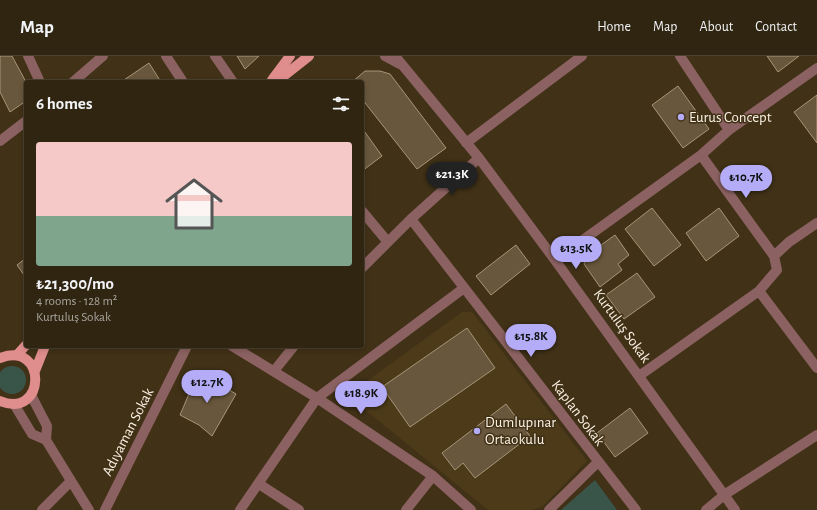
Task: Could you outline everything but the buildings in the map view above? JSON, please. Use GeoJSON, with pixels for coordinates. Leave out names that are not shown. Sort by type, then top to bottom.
{"type":"FeatureCollection","features":[{"type":"Feature","properties":{"kind":"main road"},"geometry":{"type":"LineString","coordinates":[[272,80],[290,56]]}},
{"type":"Feature","properties":{"kind":"main road"},"geometry":{"type":"LineString","coordinates":[[279,80],[309,56]]}},
{"type":"Feature","properties":{"kind":"main road"},"geometry":{"type":"LineString","coordinates":[[17,355],[24,347]]}},
{"type":"Feature","properties":{"kind":"main road"},"geometry":{"type":"LineString","coordinates":[[5,404],[25,400],[31,395],[35,388],[35,371],[44,348]]}},
{"type":"Feature","properties":{"kind":"main road"},"geometry":{"type":"LineString","coordinates":[[0,357],[17,355],[28,361],[35,371]]}},
{"type":"Feature","properties":{"kind":"street"},"geometry":{"type":"LineString","coordinates":[[28,56],[39,80]]}},
{"type":"Feature","properties":{"kind":"street"},"geometry":{"type":"LineString","coordinates":[[75,80],[103,56]]}},
{"type":"Feature","properties":{"kind":"street"},"geometry":{"type":"LineString","coordinates":[[166,56],[182,80]]}},
{"type":"Feature","properties":{"kind":"street"},"geometry":{"type":"LineString","coordinates":[[215,56],[232,80]]}},
{"type":"Feature","properties":{"kind":"street"},"geometry":{"type":"LineString","coordinates":[[385,56],[402,65]]}},
{"type":"Feature","properties":{"kind":"street","name":"Kurtuluş Sokak"},"geometry":{"type":"LineString","coordinates":[[395,56],[479,158],[555,260],[735,510]]}},
{"type":"Feature","properties":{"kind":"street"},"geometry":{"type":"LineString","coordinates":[[466,143],[582,56]]}},
{"type":"Feature","properties":{"kind":"street"},"geometry":{"type":"LineString","coordinates":[[680,56],[729,130]]}},
{"type":"Feature","properties":{"kind":"street"},"geometry":{"type":"LineString","coordinates":[[555,260],[701,155],[729,130],[817,68]]}},
{"type":"Feature","properties":{"kind":"street"},"geometry":{"type":"LineString","coordinates":[[0,141],[24,123]]}},
{"type":"Feature","properties":{"kind":"street"},"geometry":{"type":"LineString","coordinates":[[639,376],[759,291],[777,270],[774,256],[701,155]]}},
{"type":"Feature","properties":{"kind":"street"},"geometry":{"type":"LineString","coordinates":[[364,266],[387,241],[479,158]]}},
{"type":"Feature","properties":{"kind":"street"},"geometry":{"type":"LineString","coordinates":[[364,213],[387,241]]}},
{"type":"Feature","properties":{"kind":"street","name":"Kaplan Sokak"},"geometry":{"type":"LineString","coordinates":[[411,219],[598,463],[636,510]]}},
{"type":"Feature","properties":{"kind":"street"},"geometry":{"type":"LineString","coordinates":[[774,256],[789,242],[817,223]]}},
{"type":"Feature","properties":{"kind":"street"},"geometry":{"type":"LineString","coordinates":[[240,510],[317,398],[464,288]]}},
{"type":"Feature","properties":{"kind":"street"},"geometry":{"type":"LineString","coordinates":[[759,291],[817,368]]}},
{"type":"Feature","properties":{"kind":"street","name":"Adıyaman Sokak"},"geometry":{"type":"LineString","coordinates":[[105,510],[186,348]]}},
{"type":"Feature","properties":{"kind":"street"},"geometry":{"type":"LineString","coordinates":[[235,348],[317,398],[433,476],[471,510]]}},
{"type":"Feature","properties":{"kind":"street"},"geometry":{"type":"LineString","coordinates":[[274,371],[292,348]]}},
{"type":"Feature","properties":{"kind":"street"},"geometry":{"type":"LineString","coordinates":[[31,395],[47,426],[46,440]]}},
{"type":"Feature","properties":{"kind":"street"},"geometry":{"type":"LineString","coordinates":[[5,404],[32,434],[46,440],[89,510]]}},
{"type":"Feature","properties":{"kind":"street"},"geometry":{"type":"LineString","coordinates":[[706,510],[724,496],[817,435]]}},
{"type":"Feature","properties":{"kind":"street"},"geometry":{"type":"LineString","coordinates":[[549,510],[598,463]]}},
{"type":"Feature","properties":{"kind":"street"},"geometry":{"type":"LineString","coordinates":[[406,510],[433,476]]}},
{"type":"Feature","properties":{"kind":"street"},"geometry":{"type":"LineString","coordinates":[[42,510],[71,481]]}},
{"type":"Feature","properties":{"kind":"street"},"geometry":{"type":"LineString","coordinates":[[259,484],[299,510]]}},
{"type":"Feature","properties":{"kind":"shaded area","name":"Dumlupınar Ortaokulu"},"geometry":{"type":"Polygon","coordinates":[[[462,312],[472,312],[587,461],[542,507],[532,510],[488,510],[353,400],[349,394],[462,312]]]}},
{"type":"Feature","properties":{"kind":"green space"},"geometry":{"type":"Polygon","coordinates":[[[7,367],[17,367],[22,370],[25,375],[25,385],[22,390],[17,393],[7,393],[2,390],[-1,385],[-1,375],[2,370],[7,367]]]}},
{"type":"Feature","properties":{"kind":"green space"},"geometry":{"type":"Polygon","coordinates":[[[595,480],[617,510],[561,510],[595,480]]]}},
{"type":"Feature","properties":{"kind":"place","name":"Eurus Concept"},"geometry":{"type":"Point","coordinates":[681,117]}},
{"type":"Feature","properties":{"kind":"place","name":"Dumlupınar Ortaokulu"},"geometry":{"type":"Point","coordinates":[477,431]}}]}
